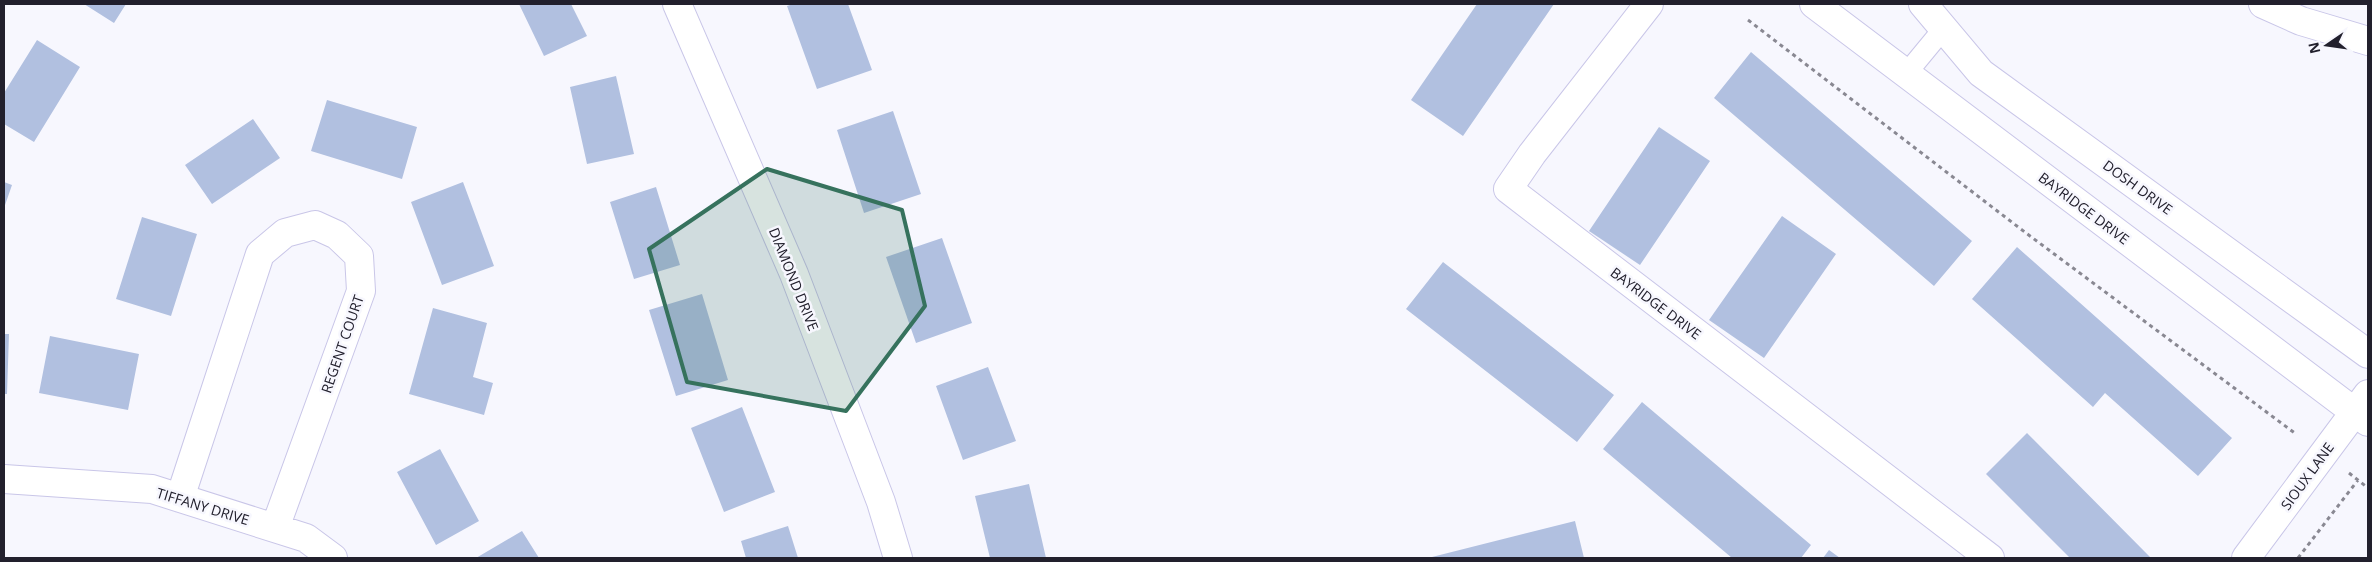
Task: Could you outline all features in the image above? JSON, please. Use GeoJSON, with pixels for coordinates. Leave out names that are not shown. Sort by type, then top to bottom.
{"type":"FeatureCollection","features":[{"type":"Feature","properties":{"kind":"street","name":"DIAMOND DRIVE"},"geometry":{"type":"LineString","coordinates":[[677,4],[794,274],[881,502],[898,558]]}},
{"type":"Feature","properties":{"kind":"street","name":"BAYRIDGE DRIVE"},"geometry":{"type":"LineString","coordinates":[[1649,4],[1532,154],[1508,190],[1990,558]]}},
{"type":"Feature","properties":{"kind":"street","name":"BAYRIDGE DRIVE"},"geometry":{"type":"LineString","coordinates":[[1814,4],[1906,74],[2364,409]]}},
{"type":"Feature","properties":{"kind":"street","name":"DOSH DRIVE"},"geometry":{"type":"LineString","coordinates":[[1923,4],[1981,73],[2368,354]]}},
{"type":"Feature","properties":{"kind":"street"},"geometry":{"type":"LineString","coordinates":[[2263,4],[2301,21],[2368,41]]}},
{"type":"Feature","properties":{"kind":"street","name":"REGENT COURT"},"geometry":{"type":"LineString","coordinates":[[180,498],[260,254],[285,233],[315,225],[337,235],[359,256],[361,291],[275,528]]}},
{"type":"Feature","properties":{"kind":"street","name":"SIOUX LANE"},"geometry":{"type":"LineString","coordinates":[[2246,558],[2364,409]]}},
{"type":"Feature","properties":{"kind":"street","name":"TIFFANY DRIVE"},"geometry":{"type":"LineString","coordinates":[[4,479],[152,489],[306,538],[332,558]]}},
{"type":"Feature","properties":{"kind":"lane"},"geometry":{"type":"LineString","coordinates":[[1906,74],[1944,28]]}},
{"type":"Feature","properties":{"kind":"path"},"geometry":{"type":"LineString","coordinates":[[1748,20],[2026,233],[2296,434]]}},
{"type":"Feature","properties":{"kind":"path"},"geometry":{"type":"LineString","coordinates":[[2346,471],[2368,488]]}},
{"type":"Feature","properties":{"kind":"path"},"geometry":{"type":"LineString","coordinates":[[2298,558],[2358,480]]}},
{"type":"Feature","properties":{"kind":"highlighted area"},"geometry":{"type":"Polygon","coordinates":[[[767,169],[902,210],[925,306],[846,411],[687,382],[649,249],[767,169]]]}},
{"type":"Feature","properties":{"kind":"building"},"geometry":{"type":"Polygon","coordinates":[[[84,4],[126,4],[114,23],[84,4]]]}},
{"type":"Feature","properties":{"kind":"building"},"geometry":{"type":"Polygon","coordinates":[[[519,4],[571,4],[587,36],[544,56],[519,4]]]}},
{"type":"Feature","properties":{"kind":"building"},"geometry":{"type":"Polygon","coordinates":[[[793,4],[848,4],[872,70],[817,89],[787,6],[793,4]]]}},
{"type":"Feature","properties":{"kind":"building"},"geometry":{"type":"Polygon","coordinates":[[[1477,4],[1554,4],[1463,136],[1411,100],[1477,4]]]}},
{"type":"Feature","properties":{"kind":"building"},"geometry":{"type":"Polygon","coordinates":[[[37,40],[80,67],[34,142],[4,124],[4,93],[37,40]]]}},
{"type":"Feature","properties":{"kind":"building"},"geometry":{"type":"Polygon","coordinates":[[[1751,52],[1972,241],[1934,286],[1714,98],[1751,52]]]}},
{"type":"Feature","properties":{"kind":"building"},"geometry":{"type":"Polygon","coordinates":[[[616,76],[634,154],[587,164],[570,87],[616,76]]]}},
{"type":"Feature","properties":{"kind":"building"},"geometry":{"type":"Polygon","coordinates":[[[327,100],[417,127],[402,179],[311,151],[327,100]]]}},
{"type":"Feature","properties":{"kind":"building"},"geometry":{"type":"Polygon","coordinates":[[[893,111],[921,194],[864,213],[837,130],[893,111]]]}},
{"type":"Feature","properties":{"kind":"building"},"geometry":{"type":"Polygon","coordinates":[[[253,119],[280,158],[212,204],[185,165],[253,119]]]}},
{"type":"Feature","properties":{"kind":"building"},"geometry":{"type":"Polygon","coordinates":[[[1659,127],[1710,161],[1640,265],[1589,231],[1659,127]]]}},
{"type":"Feature","properties":{"kind":"building"},"geometry":{"type":"Polygon","coordinates":[[[4,182],[12,185],[4,208],[4,182]]]}},
{"type":"Feature","properties":{"kind":"building"},"geometry":{"type":"Polygon","coordinates":[[[463,182],[494,266],[442,285],[411,202],[463,182]]]}},
{"type":"Feature","properties":{"kind":"building"},"geometry":{"type":"Polygon","coordinates":[[[656,187],[680,265],[634,279],[610,202],[656,187]]]}},
{"type":"Feature","properties":{"kind":"building"},"geometry":{"type":"Polygon","coordinates":[[[1782,216],[1836,254],[1764,358],[1709,320],[1782,216]]]}},
{"type":"Feature","properties":{"kind":"building"},"geometry":{"type":"Polygon","coordinates":[[[142,217],[197,234],[171,316],[116,299],[142,217]]]}},
{"type":"Feature","properties":{"kind":"building"},"geometry":{"type":"Polygon","coordinates":[[[942,238],[972,323],[916,343],[886,257],[942,238]]]}},
{"type":"Feature","properties":{"kind":"building"},"geometry":{"type":"Polygon","coordinates":[[[2017,247],[2232,438],[2198,476],[2105,393],[2093,407],[1972,299],[2017,247]]]}},
{"type":"Feature","properties":{"kind":"building"},"geometry":{"type":"Polygon","coordinates":[[[1443,262],[1614,395],[1577,442],[1406,309],[1443,262]]]}},
{"type":"Feature","properties":{"kind":"building"},"geometry":{"type":"Polygon","coordinates":[[[702,294],[728,380],[676,396],[649,310],[702,294]]]}},
{"type":"Feature","properties":{"kind":"building"},"geometry":{"type":"Polygon","coordinates":[[[433,308],[487,323],[473,377],[493,383],[484,415],[409,394],[433,308]]]}},
{"type":"Feature","properties":{"kind":"building"},"geometry":{"type":"Polygon","coordinates":[[[4,334],[9,334],[7,394],[4,394],[4,334]]]}},
{"type":"Feature","properties":{"kind":"building"},"geometry":{"type":"Polygon","coordinates":[[[50,336],[139,354],[128,410],[39,393],[50,336]]]}},
{"type":"Feature","properties":{"kind":"building"},"geometry":{"type":"Polygon","coordinates":[[[988,367],[1016,441],[963,460],[936,386],[988,367]]]}},
{"type":"Feature","properties":{"kind":"building"},"geometry":{"type":"Polygon","coordinates":[[[1642,402],[1811,545],[1801,558],[1732,558],[1603,449],[1642,402]]]}},
{"type":"Feature","properties":{"kind":"building"},"geometry":{"type":"Polygon","coordinates":[[[742,407],[775,492],[724,512],[691,428],[742,407]]]}},
{"type":"Feature","properties":{"kind":"building"},"geometry":{"type":"Polygon","coordinates":[[[2027,433],[2151,558],[2070,558],[1986,474],[2027,433]]]}},
{"type":"Feature","properties":{"kind":"building"},"geometry":{"type":"Polygon","coordinates":[[[440,449],[479,521],[436,545],[397,472],[440,449]]]}},
{"type":"Feature","properties":{"kind":"building"},"geometry":{"type":"Polygon","coordinates":[[[1029,484],[1046,558],[990,558],[975,496],[1029,484]]]}},
{"type":"Feature","properties":{"kind":"building"},"geometry":{"type":"Polygon","coordinates":[[[1575,521],[1584,558],[1428,558],[1575,521]]]}},
{"type":"Feature","properties":{"kind":"building"},"geometry":{"type":"Polygon","coordinates":[[[788,526],[798,558],[746,558],[741,541],[788,526]]]}},
{"type":"Feature","properties":{"kind":"building"},"geometry":{"type":"Polygon","coordinates":[[[522,531],[539,558],[476,558],[522,531]]]}},
{"type":"Feature","properties":{"kind":"building"},"geometry":{"type":"Polygon","coordinates":[[[1829,550],[1840,558],[1823,558],[1829,550]]]}}]}
